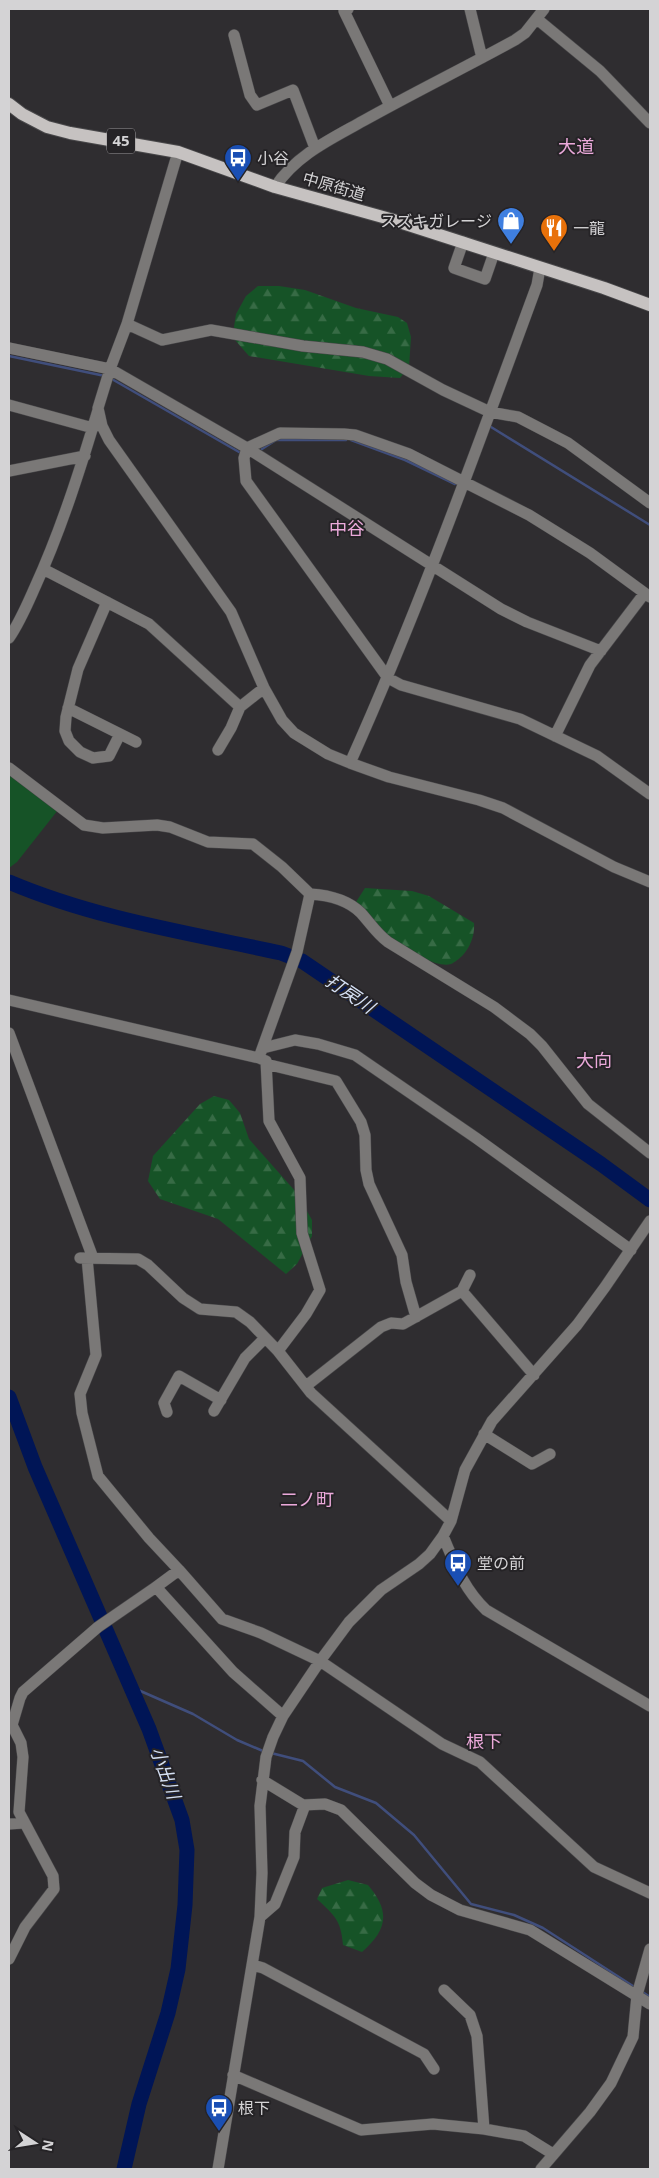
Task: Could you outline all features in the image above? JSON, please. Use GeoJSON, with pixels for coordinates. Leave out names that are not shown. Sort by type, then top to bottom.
{"type":"FeatureCollection","features":[{"type":"Feature","properties":{"kind":"main road","name":"中原街道"},"geometry":{"type":"LineString","coordinates":[[9,104],[15,115],[47,127],[70,133],[178,152],[275,187],[390,219],[604,288],[650,305]]}},
{"type":"Feature","properties":{"kind":"street"},"geometry":{"type":"LineString","coordinates":[[470,9],[482,58]]}},
{"type":"Feature","properties":{"kind":"street"},"geometry":{"type":"LineString","coordinates":[[344,10],[390,106]]}},
{"type":"Feature","properties":{"kind":"street"},"geometry":{"type":"LineString","coordinates":[[275,187],[293,165],[315,148],[520,37],[540,14],[600,71],[650,123]]}},
{"type":"Feature","properties":{"kind":"street"},"geometry":{"type":"LineString","coordinates":[[234,35],[250,95],[257,105],[293,90],[315,148]]}},
{"type":"Feature","properties":{"kind":"street"},"geometry":{"type":"LineString","coordinates":[[9,638],[43,569],[84,456],[108,374],[127,324],[178,152]]}},
{"type":"Feature","properties":{"kind":"street"},"geometry":{"type":"LineString","coordinates":[[463,242],[454,268],[470,274],[485,279],[494,253]]}},
{"type":"Feature","properties":{"kind":"street"},"geometry":{"type":"LineString","coordinates":[[350,763],[388,678],[464,482],[537,285],[540,268]]}},
{"type":"Feature","properties":{"kind":"street"},"geometry":{"type":"LineString","coordinates":[[127,324],[162,340],[211,330],[303,346],[363,352],[387,359],[443,390],[490,412],[518,416],[568,443],[650,503]]}},
{"type":"Feature","properties":{"kind":"street"},"geometry":{"type":"LineString","coordinates":[[9,348],[108,374],[248,448],[501,609],[527,622],[601,651]]}},
{"type":"Feature","properties":{"kind":"street"},"geometry":{"type":"LineString","coordinates":[[9,405],[93,428]]}},
{"type":"Feature","properties":{"kind":"street"},"geometry":{"type":"LineString","coordinates":[[98,408],[102,426],[109,440],[230,612],[264,688],[282,720],[294,732],[328,754],[350,763],[503,808],[614,867],[650,882]]}},
{"type":"Feature","properties":{"kind":"street"},"geometry":{"type":"LineString","coordinates":[[555,736],[590,664],[647,595],[590,553],[529,515],[409,454],[355,435],[280,433],[248,448],[244,458],[246,481],[388,678],[401,684],[520,719],[555,736],[598,756],[650,794]]}},
{"type":"Feature","properties":{"kind":"street"},"geometry":{"type":"LineString","coordinates":[[9,471],[84,456]]}},
{"type":"Feature","properties":{"kind":"street"},"geometry":{"type":"LineString","coordinates":[[43,569],[149,624],[240,707]]}},
{"type":"Feature","properties":{"kind":"street"},"geometry":{"type":"LineString","coordinates":[[107,602],[78,669],[68,708],[65,731],[69,741],[80,752],[93,758],[109,756],[120,734]]}},
{"type":"Feature","properties":{"kind":"street"},"geometry":{"type":"LineString","coordinates":[[218,750],[231,728],[240,707],[264,688]]}},
{"type":"Feature","properties":{"kind":"street"},"geometry":{"type":"LineString","coordinates":[[68,708],[136,742]]}},
{"type":"Feature","properties":{"kind":"street"},"geometry":{"type":"LineString","coordinates":[[9,768],[84,825],[103,828],[156,825],[208,842],[253,844],[282,867],[310,894],[324,895],[350,906],[359,912],[377,934],[388,942],[494,1007],[542,1046],[596,1112],[650,1153]]}},
{"type":"Feature","properties":{"kind":"street"},"geometry":{"type":"LineString","coordinates":[[278,1351],[306,1314],[320,1290],[302,1233],[300,1178],[269,1121],[263,1057],[297,952],[310,894]]}},
{"type":"Feature","properties":{"kind":"street"},"geometry":{"type":"LineString","coordinates":[[9,1000],[263,1057],[336,1081],[361,1122],[365,1135],[366,1170],[369,1184],[402,1255],[406,1282],[416,1317]]}},
{"type":"Feature","properties":{"kind":"street"},"geometry":{"type":"LineString","coordinates":[[9,1033],[87,1258],[96,1356],[80,1394],[82,1413],[98,1476],[149,1538],[222,1619],[261,1633],[320,1661],[442,1744],[480,1762],[594,1867],[650,1893]]}},
{"type":"Feature","properties":{"kind":"street"},"geometry":{"type":"LineString","coordinates":[[263,1057],[295,1040],[318,1044],[355,1055],[476,1138],[631,1250]]}},
{"type":"Feature","properties":{"kind":"street"},"geometry":{"type":"LineString","coordinates":[[218,2169],[260,1917],[262,1873],[260,1806],[262,1780],[266,1757],[283,1716],[349,1622],[382,1590],[430,1554],[443,1536],[450,1521],[465,1470],[484,1434],[504,1406],[534,1375],[576,1325],[650,1221]]}},
{"type":"Feature","properties":{"kind":"street"},"geometry":{"type":"LineString","coordinates":[[87,1258],[138,1259],[148,1264],[183,1298],[200,1309],[236,1312],[250,1322],[278,1351],[306,1386],[450,1521]]}},
{"type":"Feature","properties":{"kind":"street"},"geometry":{"type":"LineString","coordinates":[[306,1386],[381,1327],[391,1323],[403,1324],[462,1291],[470,1275]]}},
{"type":"Feature","properties":{"kind":"street"},"geometry":{"type":"LineString","coordinates":[[462,1291],[534,1375]]}},
{"type":"Feature","properties":{"kind":"street"},"geometry":{"type":"LineString","coordinates":[[214,1411],[246,1358],[265,1338]]}},
{"type":"Feature","properties":{"kind":"street"},"geometry":{"type":"LineString","coordinates":[[167,1412],[164,1403],[180,1376],[221,1400]]}},
{"type":"Feature","properties":{"kind":"street"},"geometry":{"type":"LineString","coordinates":[[484,1434],[532,1464],[550,1454]]}},
{"type":"Feature","properties":{"kind":"street"},"geometry":{"type":"LineString","coordinates":[[443,1536],[464,1583],[472,1596],[486,1610],[650,1706]]}},
{"type":"Feature","properties":{"kind":"street"},"geometry":{"type":"LineString","coordinates":[[9,1959],[25,1927],[54,1889],[53,1876],[20,1812],[23,1757],[21,1743],[12,1725],[14,1696],[24,1692],[103,1624],[179,1570]]}},
{"type":"Feature","properties":{"kind":"street"},"geometry":{"type":"LineString","coordinates":[[156,1587],[233,1672],[283,1716]]}},
{"type":"Feature","properties":{"kind":"street"},"geometry":{"type":"LineString","coordinates":[[262,1780],[297,1802],[305,1805],[325,1804],[341,1810],[415,1883],[444,1903],[460,1910],[530,1930],[650,2004]]}},
{"type":"Feature","properties":{"kind":"street"},"geometry":{"type":"LineString","coordinates":[[260,1917],[275,1904],[294,1857],[295,1832],[305,1805]]}},
{"type":"Feature","properties":{"kind":"street"},"geometry":{"type":"LineString","coordinates":[[9,1824],[24,1823]]}},
{"type":"Feature","properties":{"kind":"street"},"geometry":{"type":"LineString","coordinates":[[541,2169],[590,2112],[611,2083],[633,2037],[637,1995],[650,1949]]}},
{"type":"Feature","properties":{"kind":"street"},"geometry":{"type":"LineString","coordinates":[[253,1965],[263,1968],[424,2054],[434,2069]]}},
{"type":"Feature","properties":{"kind":"street"},"geometry":{"type":"LineString","coordinates":[[444,1990],[470,2015],[477,2036],[484,2129]]}},
{"type":"Feature","properties":{"kind":"street"},"geometry":{"type":"LineString","coordinates":[[233,2075],[360,2130],[432,2124],[484,2129],[524,2136],[553,2154]]}},
{"type":"Feature","properties":{"kind":"green space"},"geometry":{"type":"Polygon","coordinates":[[[258,286],[279,286],[305,290],[356,308],[398,317],[407,323],[411,337],[409,367],[400,378],[369,376],[249,356],[235,340],[234,327],[236,314],[246,296],[258,286]]]}},
{"type":"Feature","properties":{"kind":"green space"},"geometry":{"type":"Polygon","coordinates":[[[9,774],[58,810],[17,862],[9,868],[9,774]]]}},
{"type":"Feature","properties":{"kind":"green space"},"geometry":{"type":"Polygon","coordinates":[[[365,888],[412,891],[429,896],[474,923],[473,936],[468,948],[462,956],[451,964],[429,961],[416,954],[388,936],[357,911],[356,902],[365,888]]]}},
{"type":"Feature","properties":{"kind":"green space"},"geometry":{"type":"Polygon","coordinates":[[[214,1096],[229,1100],[240,1113],[249,1139],[296,1192],[312,1220],[312,1236],[297,1264],[286,1274],[218,1219],[160,1199],[148,1181],[153,1156],[200,1104],[214,1096]]]}},
{"type":"Feature","properties":{"kind":"green space"},"geometry":{"type":"Polygon","coordinates":[[[348,1880],[368,1885],[383,1912],[381,1928],[377,1936],[362,1952],[343,1945],[339,1924],[317,1899],[322,1888],[348,1880]]]}},
{"type":"Feature","properties":{"kind":"waterway"},"geometry":{"type":"LineString","coordinates":[[9,356],[105,376]]}},
{"type":"Feature","properties":{"kind":"waterway"},"geometry":{"type":"LineString","coordinates":[[110,378],[239,452]]}},
{"type":"Feature","properties":{"kind":"waterway"},"geometry":{"type":"LineString","coordinates":[[491,427],[650,525]]}},
{"type":"Feature","properties":{"kind":"waterway"},"geometry":{"type":"LineString","coordinates":[[262,449],[276,440],[346,440]]}},
{"type":"Feature","properties":{"kind":"waterway"},"geometry":{"type":"LineString","coordinates":[[351,440],[405,460],[455,484]]}},
{"type":"Feature","properties":{"kind":"waterway","name":"打戻川"},"geometry":{"type":"LineString","coordinates":[[9,882],[75,906],[177,932],[281,953],[302,961],[601,1164],[650,1200]]}},
{"type":"Feature","properties":{"kind":"waterway","name":"小出川"},"geometry":{"type":"LineString","coordinates":[[9,1397],[35,1467],[149,1729],[182,1820],[187,1850],[185,1905],[178,1969],[168,2013],[139,2104],[124,2169]]}},
{"type":"Feature","properties":{"kind":"waterway"},"geometry":{"type":"LineString","coordinates":[[129,1686],[193,1714],[237,1740],[263,1751]]}},
{"type":"Feature","properties":{"kind":"waterway"},"geometry":{"type":"LineString","coordinates":[[271,1753],[303,1761],[335,1787],[376,1803],[414,1835],[471,1904],[514,1915],[543,1928],[636,1988]]}},
{"type":"Feature","properties":{"kind":"waterway"},"geometry":{"type":"LineString","coordinates":[[641,1991],[650,1997]]}},
{"type":"Feature","properties":{"kind":"place","name":"小谷"},"geometry":{"type":"Point","coordinates":[238,182]}},
{"type":"Feature","properties":{"kind":"place","name":"スズキガレージ"},"geometry":{"type":"Point","coordinates":[511,245]}},
{"type":"Feature","properties":{"kind":"place","name":"一龍"},"geometry":{"type":"Point","coordinates":[554,252]}},
{"type":"Feature","properties":{"kind":"place","name":"堂の前"},"geometry":{"type":"Point","coordinates":[458,1587]}},
{"type":"Feature","properties":{"kind":"place","name":"根下"},"geometry":{"type":"Point","coordinates":[219,2132]}},
{"type":"Feature","properties":{"kind":"district","name":"大道"},"geometry":{"type":"Point","coordinates":[576,147]}},
{"type":"Feature","properties":{"kind":"district","name":"中谷"},"geometry":{"type":"Point","coordinates":[347,529]}},
{"type":"Feature","properties":{"kind":"district","name":"大向"},"geometry":{"type":"Point","coordinates":[594,1061]}},
{"type":"Feature","properties":{"kind":"district","name":"二ノ町"},"geometry":{"type":"Point","coordinates":[307,1500]}},
{"type":"Feature","properties":{"kind":"district","name":"根下"},"geometry":{"type":"Point","coordinates":[484,1742]}}]}
